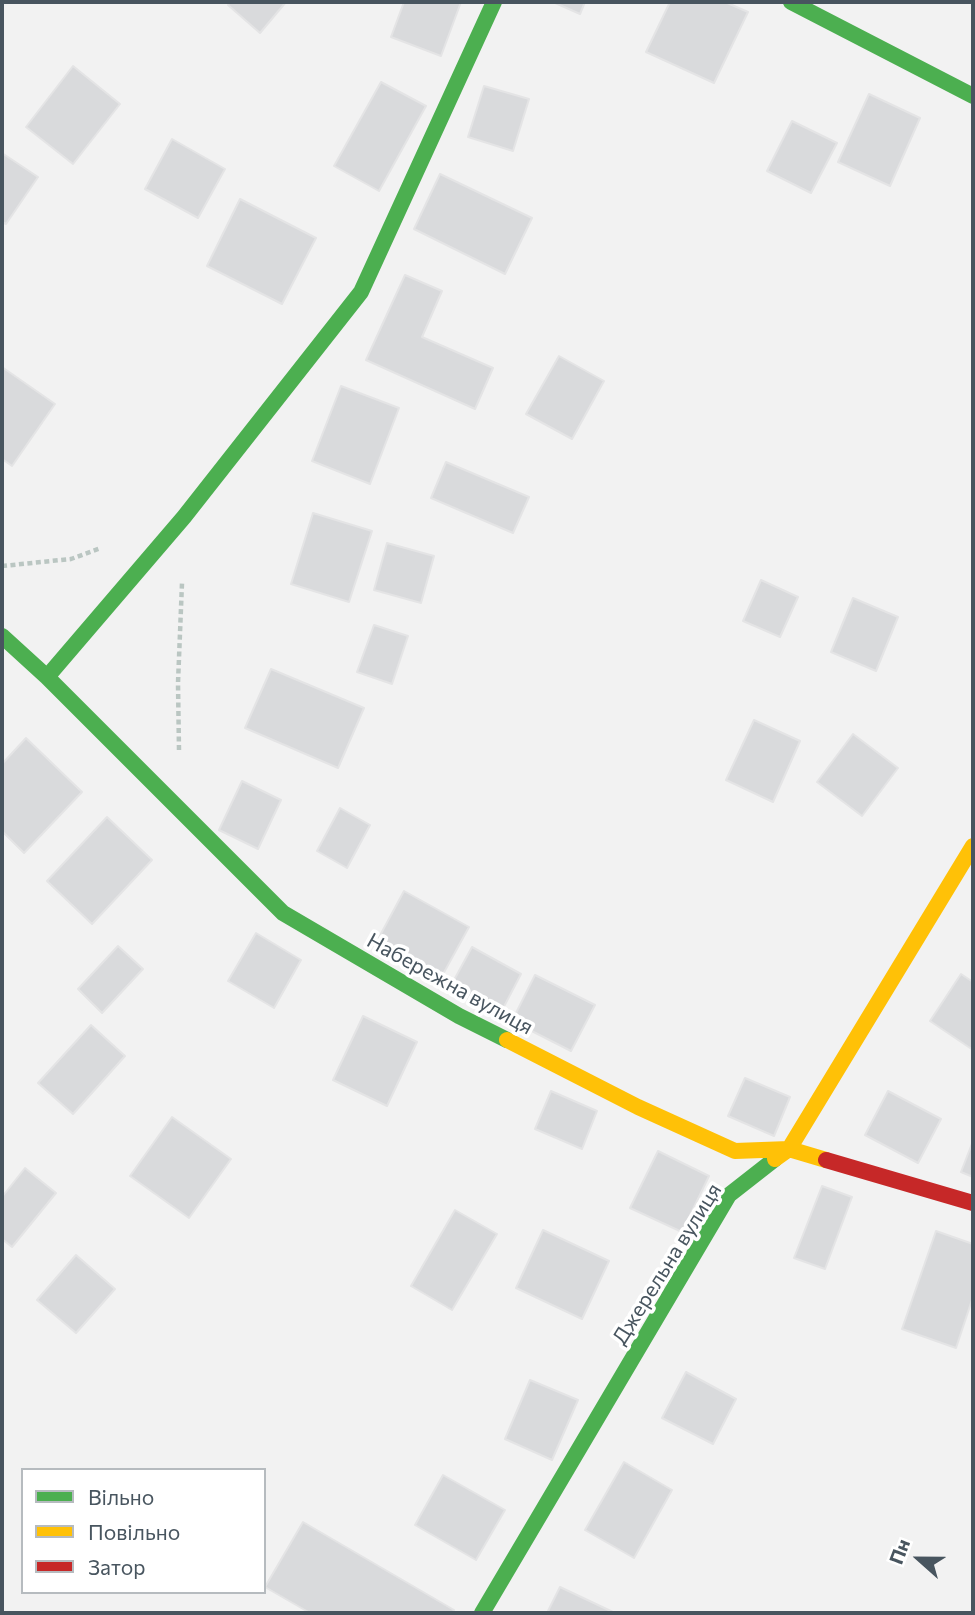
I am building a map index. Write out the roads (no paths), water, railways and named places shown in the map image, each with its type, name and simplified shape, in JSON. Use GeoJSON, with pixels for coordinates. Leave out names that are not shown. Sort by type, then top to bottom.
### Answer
{"type":"FeatureCollection","features":[{"type":"Feature","properties":{"kind":"street"},"geometry":{"type":"LineString","coordinates":[[47,677],[184,517],[361,292],[494,2]]}},
{"type":"Feature","properties":{"kind":"street"},"geometry":{"type":"LineString","coordinates":[[791,2],[973,96]]}},
{"type":"Feature","properties":{"kind":"street","name":"Набережна вулиця"},"geometry":{"type":"LineString","coordinates":[[2,635],[283,913],[459,1016],[639,1107],[735,1151],[789,1149],[973,1203]]}},
{"type":"Feature","properties":{"kind":"street","name":"Джерельна вулиця"},"geometry":{"type":"LineString","coordinates":[[482,1613],[729,1195],[789,1149],[973,846]]}}]}
